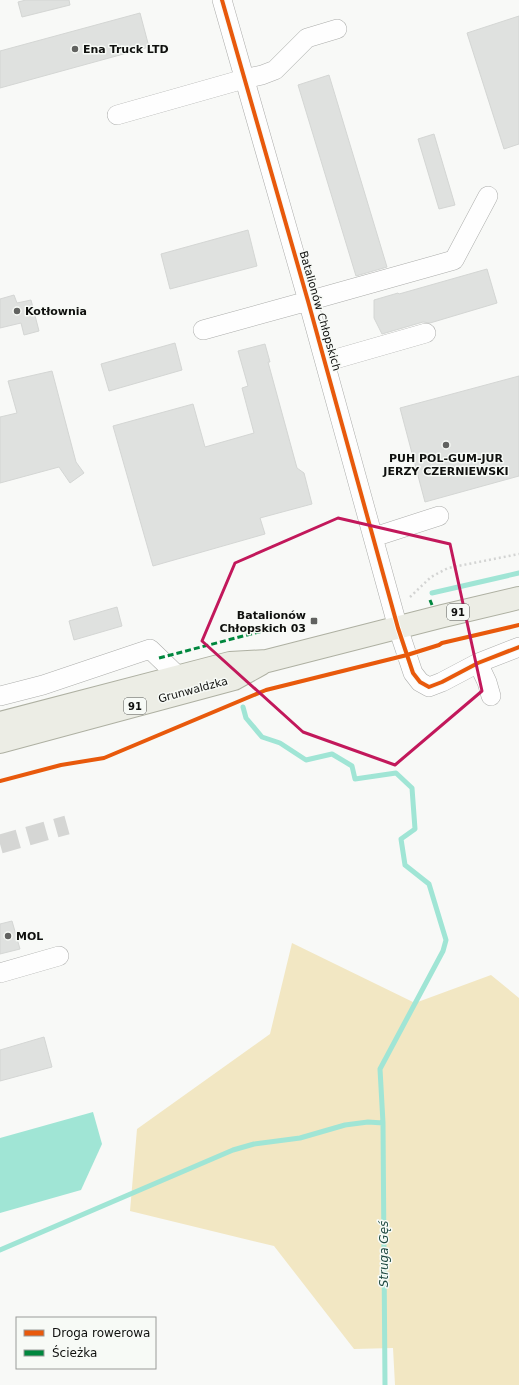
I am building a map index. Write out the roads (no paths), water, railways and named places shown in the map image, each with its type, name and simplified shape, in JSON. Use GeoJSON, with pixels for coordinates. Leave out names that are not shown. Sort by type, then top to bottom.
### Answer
{"type":"FeatureCollection","features":[{"type":"Feature","properties":{"kind":"main road","name":"Grunwaldzka"},"geometry":{"type":"LineString","coordinates":[[0,723],[230,663],[267,661],[519,598]]}},
{"type":"Feature","properties":{"kind":"main road","name":"Grunwaldzka"},"geometry":{"type":"LineString","coordinates":[[0,742],[234,679],[267,661]]}},
{"type":"Feature","properties":{"kind":"street","name":"Batalionów Chłopskich"},"geometry":{"type":"LineString","coordinates":[[222,0],[308,301],[398,628]]}},
{"type":"Feature","properties":{"kind":"street"},"geometry":{"type":"LineString","coordinates":[[117,115],[262,75],[275,70],[307,38],[337,29]]}},
{"type":"Feature","properties":{"kind":"street"},"geometry":{"type":"LineString","coordinates":[[203,330],[454,260],[488,196]]}},
{"type":"Feature","properties":{"kind":"street"},"geometry":{"type":"LineString","coordinates":[[325,362],[426,333]]}},
{"type":"Feature","properties":{"kind":"street"},"geometry":{"type":"LineString","coordinates":[[374,537],[439,516]]}},
{"type":"Feature","properties":{"kind":"street"},"geometry":{"type":"LineString","coordinates":[[398,628],[413,673],[420,682],[429,687],[442,682],[478,663],[519,647]]}},
{"type":"Feature","properties":{"kind":"street"},"geometry":{"type":"LineString","coordinates":[[0,696],[43,685],[150,649],[178,676]]}},
{"type":"Feature","properties":{"kind":"street"},"geometry":{"type":"LineString","coordinates":[[478,663],[491,696]]}},
{"type":"Feature","properties":{"kind":"street"},"geometry":{"type":"LineString","coordinates":[[0,973],[59,956]]}},
{"type":"Feature","properties":{"kind":"waterway"},"geometry":{"type":"LineString","coordinates":[[432,593],[519,573]]}},
{"type":"Feature","properties":{"kind":"waterway","name":"Struga Gęś"},"geometry":{"type":"LineString","coordinates":[[243,707],[246,718],[262,737],[280,743],[306,760],[332,754],[352,766],[355,779],[396,773],[412,788],[415,829],[401,839],[405,865],[429,884],[446,940],[443,951],[380,1069],[383,1123],[385,1385]]}},
{"type":"Feature","properties":{"kind":"waterway"},"geometry":{"type":"LineString","coordinates":[[0,1250],[233,1150],[254,1144],[300,1138],[345,1125],[368,1122],[383,1123]]}},
{"type":"Feature","properties":{"kind":"tunnel"},"geometry":{"type":"LineString","coordinates":[[0,844],[67,825]]}},
{"type":"Feature","properties":{"kind":"place","name":"Ena Truck LTD"},"geometry":{"type":"Point","coordinates":[75,49]}},
{"type":"Feature","properties":{"kind":"place","name":"Kotłownia"},"geometry":{"type":"Point","coordinates":[17,311]}},
{"type":"Feature","properties":{"kind":"place","name":"PUH POL-GUM-JUR JERZY CZERNIEWSKI"},"geometry":{"type":"Point","coordinates":[446,445]}},
{"type":"Feature","properties":{"kind":"place","name":"Batalionów Chłopskich 03"},"geometry":{"type":"Point","coordinates":[314,621]}},
{"type":"Feature","properties":{"kind":"place","name":"MOL"},"geometry":{"type":"Point","coordinates":[8,936]}}]}
